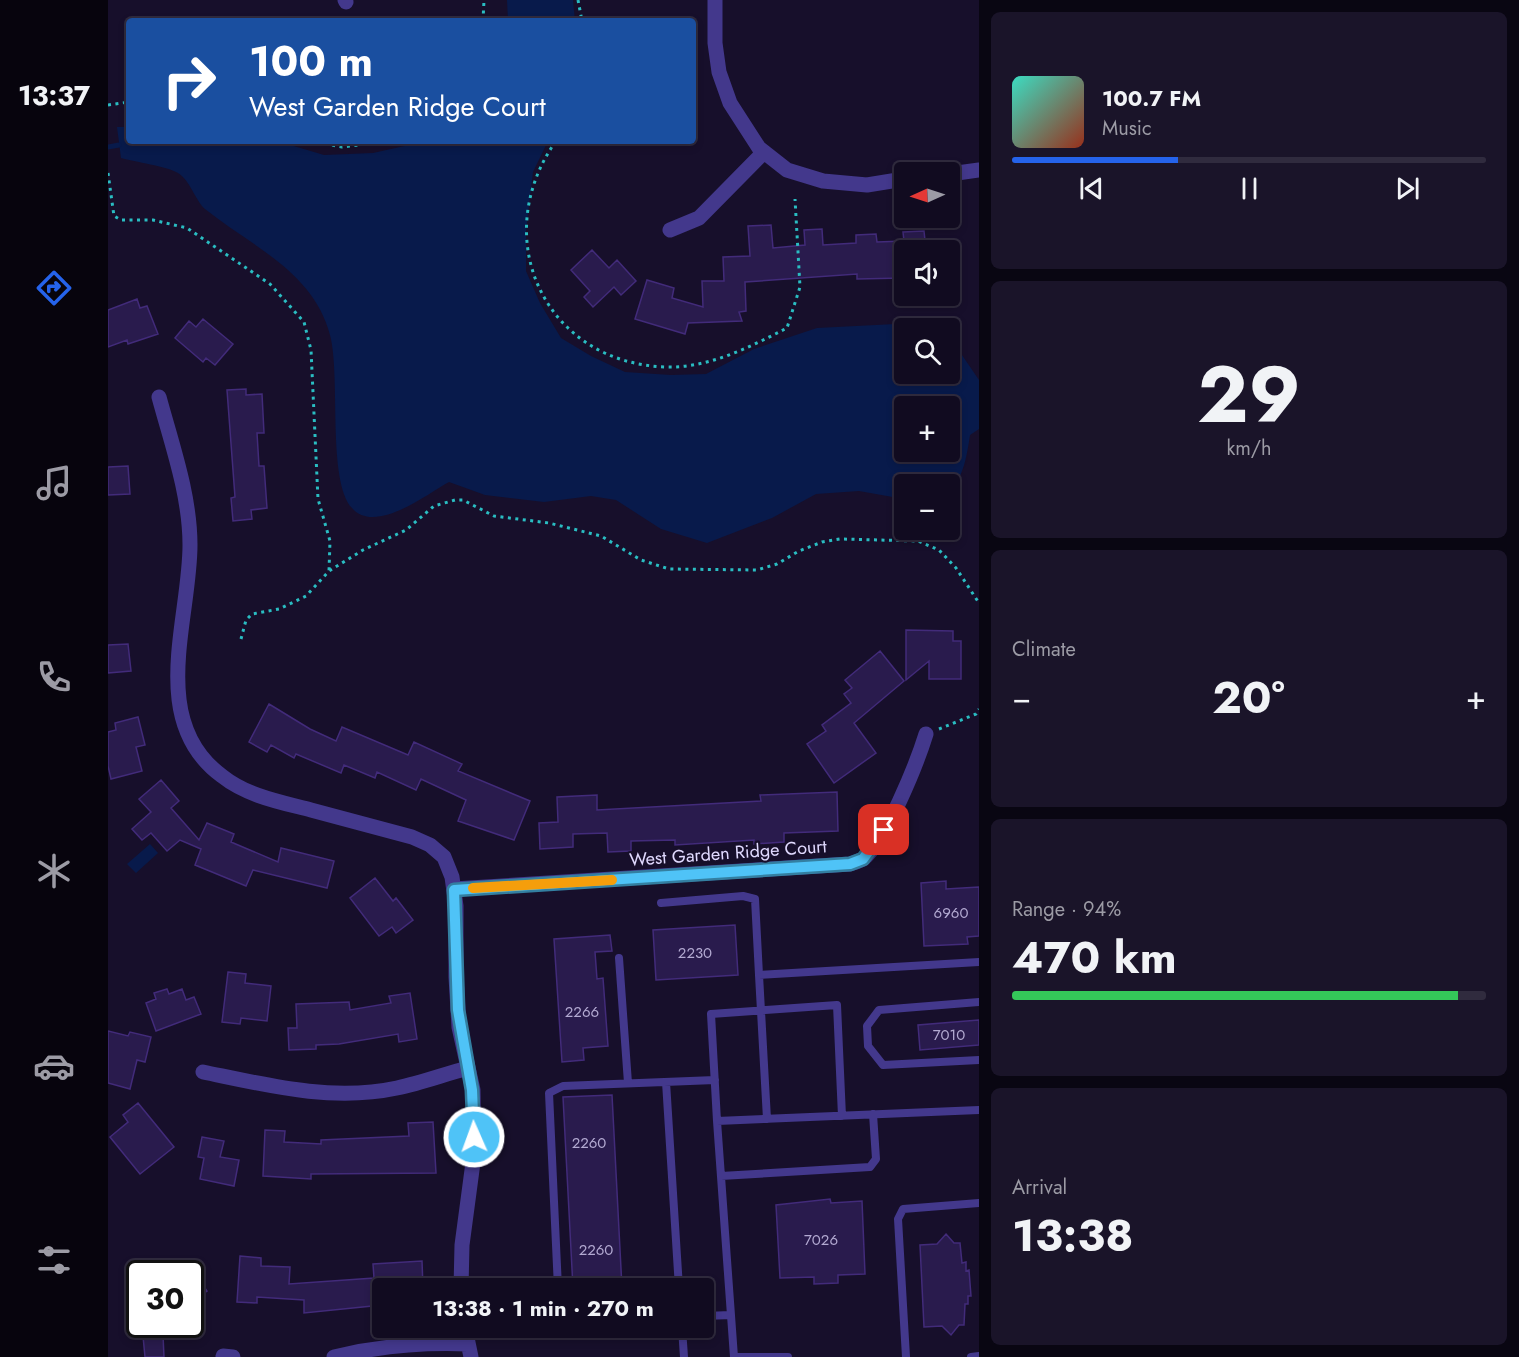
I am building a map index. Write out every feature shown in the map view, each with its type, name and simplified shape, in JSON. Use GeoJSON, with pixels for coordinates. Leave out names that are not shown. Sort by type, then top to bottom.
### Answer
{"type":"FeatureCollection","features":[{"type":"Feature","properties":{"kind":"street"},"geometry":{"type":"LineString","coordinates":[[715,0],[715,43],[719,72],[730,103],[764,152],[787,170],[823,181],[867,185],[894,180]]}},
{"type":"Feature","properties":{"kind":"street"},"geometry":{"type":"LineString","coordinates":[[670,230],[699,218],[764,152]]}},
{"type":"Feature","properties":{"kind":"street"},"geometry":{"type":"LineString","coordinates":[[960,173],[979,170]]}},
{"type":"Feature","properties":{"kind":"street"},"geometry":{"type":"LineString","coordinates":[[159,397],[182,483],[190,545],[178,642],[177,669],[183,728],[200,755],[221,776],[257,795],[412,837],[430,845],[444,857],[454,890],[459,1027],[472,1090],[474,1155],[462,1245],[461,1278]]}},
{"type":"Feature","properties":{"kind":"street","name":"West Garden Ridge Court"},"geometry":{"type":"LineString","coordinates":[[454,890],[850,864],[863,859],[884,830],[914,773],[926,734]]}},
{"type":"Feature","properties":{"kind":"street"},"geometry":{"type":"LineString","coordinates":[[203,1072],[293,1091],[340,1092],[397,1088],[468,1068]]}},
{"type":"Feature","properties":{"kind":"street"},"geometry":{"type":"LineString","coordinates":[[334,1357],[386,1346],[426,1342],[469,1351]]}},
{"type":"Feature","properties":{"kind":"lane"},"geometry":{"type":"LineString","coordinates":[[661,903],[743,896],[755,899],[767,1119]]}},
{"type":"Feature","properties":{"kind":"lane"},"geometry":{"type":"LineString","coordinates":[[620,958],[628,1083]]}},
{"type":"Feature","properties":{"kind":"lane"},"geometry":{"type":"LineString","coordinates":[[759,975],[979,962]]}},
{"type":"Feature","properties":{"kind":"lane"},"geometry":{"type":"LineString","coordinates":[[979,1002],[879,1010],[867,1026],[868,1046],[883,1065],[979,1060]]}},
{"type":"Feature","properties":{"kind":"lane"},"geometry":{"type":"LineString","coordinates":[[788,1357],[734,1357],[711,1014],[837,1005],[842,1116]]}},
{"type":"Feature","properties":{"kind":"lane"},"geometry":{"type":"LineString","coordinates":[[558,1278],[549,1093],[563,1086],[715,1080]]}},
{"type":"Feature","properties":{"kind":"lane"},"geometry":{"type":"LineString","coordinates":[[666,1082],[678,1278]]}},
{"type":"Feature","properties":{"kind":"lane"},"geometry":{"type":"LineString","coordinates":[[717,1121],[979,1110]]}},
{"type":"Feature","properties":{"kind":"lane"},"geometry":{"type":"LineString","coordinates":[[721,1176],[870,1167],[876,1159],[873,1114]]}},
{"type":"Feature","properties":{"kind":"lane"},"geometry":{"type":"LineString","coordinates":[[906,1357],[898,1219],[903,1209],[979,1203]]}},
{"type":"Feature","properties":{"kind":"lane"},"geometry":{"type":"LineString","coordinates":[[714,1316],[731,1315]]}},
{"type":"Feature","properties":{"kind":"lane"},"geometry":{"type":"LineString","coordinates":[[683,1338],[684,1357]]}},
{"type":"Feature","properties":{"kind":"lane"},"geometry":{"type":"LineString","coordinates":[[970,1357],[979,1356]]}},
{"type":"Feature","properties":{"kind":"path"},"geometry":{"type":"LineString","coordinates":[[483,18],[484,0]]}},
{"type":"Feature","properties":{"kind":"path"},"geometry":{"type":"LineString","coordinates":[[578,0],[581,18]]}},
{"type":"Feature","properties":{"kind":"path"},"geometry":{"type":"LineString","coordinates":[[108,105],[126,102]]}},
{"type":"Feature","properties":{"kind":"path"},"geometry":{"type":"LineString","coordinates":[[326,144],[342,147],[367,144]]}},
{"type":"Feature","properties":{"kind":"path"},"geometry":{"type":"LineString","coordinates":[[554,144],[539,166],[533,184],[525,238],[531,268],[543,298],[550,310],[577,337],[607,353],[648,366],[694,366],[747,348],[787,328],[800,287],[795,199]]}},
{"type":"Feature","properties":{"kind":"path"},"geometry":{"type":"LineString","coordinates":[[108,172],[114,216],[121,220],[153,220],[187,228],[270,284],[304,322],[311,350],[318,499],[330,541],[329,571]]}},
{"type":"Feature","properties":{"kind":"path"},"geometry":{"type":"LineString","coordinates":[[241,639],[246,620],[252,614],[279,609],[306,597],[329,571],[363,550],[406,531],[434,506],[455,500],[463,500],[494,516],[549,523],[601,536],[641,560],[669,569],[757,570],[777,564],[822,542],[884,538],[918,541],[939,550],[956,568],[979,603]]}},
{"type":"Feature","properties":{"kind":"path"},"geometry":{"type":"LineString","coordinates":[[926,734],[976,714],[979,709]]}},
{"type":"Feature","properties":{"kind":"water"},"geometry":{"type":"Polygon","coordinates":[[[507,0],[573,0],[575,18],[508,18],[507,0]]]}},
{"type":"Feature","properties":{"kind":"water"},"geometry":{"type":"Polygon","coordinates":[[[117,127],[126,127],[126,144],[287,144],[324,155],[373,153],[414,144],[547,144],[533,172],[526,231],[526,271],[540,303],[561,338],[591,356],[625,372],[671,375],[706,374],[754,349],[817,328],[894,324],[894,384],[960,384],[960,352],[979,380],[979,429],[970,435],[960,476],[894,474],[894,497],[859,491],[816,494],[772,518],[707,543],[661,529],[616,500],[591,496],[544,502],[485,495],[449,482],[401,510],[374,517],[362,515],[352,508],[344,494],[340,475],[333,353],[330,335],[322,313],[296,277],[279,262],[205,209],[186,180],[173,171],[121,158],[117,127]]]}},
{"type":"Feature","properties":{"kind":"water"},"geometry":{"type":"Polygon","coordinates":[[[150,844],[158,853],[136,873],[127,864],[150,844]]]}},
{"type":"Feature","properties":{"kind":"building"},"geometry":{"type":"Polygon","coordinates":[[[771,225],[773,248],[805,245],[804,230],[822,229],[823,245],[856,243],[856,235],[876,234],[877,242],[894,241],[894,278],[857,279],[857,274],[745,282],[746,311],[739,312],[742,321],[688,323],[685,334],[635,319],[647,280],[674,288],[672,298],[703,307],[702,281],[724,281],[723,257],[750,256],[748,226],[771,225]]]}},
{"type":"Feature","properties":{"kind":"building"},"geometry":{"type":"Polygon","coordinates":[[[924,231],[925,240],[904,240],[903,232],[924,231]]]}},
{"type":"Feature","properties":{"kind":"building"},"geometry":{"type":"Polygon","coordinates":[[[592,250],[609,268],[617,260],[636,281],[621,295],[614,287],[593,307],[584,297],[590,291],[571,270],[592,250]]]}},
{"type":"Feature","properties":{"kind":"building"},"geometry":{"type":"Polygon","coordinates":[[[137,299],[140,308],[147,306],[158,334],[128,344],[127,340],[108,347],[108,310],[137,299]]]}},
{"type":"Feature","properties":{"kind":"building"},"geometry":{"type":"Polygon","coordinates":[[[203,319],[233,344],[215,365],[206,358],[203,362],[175,338],[189,321],[196,327],[203,319]]]}},
{"type":"Feature","properties":{"kind":"building"},"geometry":{"type":"Polygon","coordinates":[[[246,389],[246,395],[262,394],[264,433],[257,433],[259,466],[264,466],[267,508],[251,510],[252,519],[233,521],[231,498],[235,497],[227,390],[246,389]]]}},
{"type":"Feature","properties":{"kind":"building"},"geometry":{"type":"Polygon","coordinates":[[[128,466],[130,494],[108,495],[108,467],[128,466]]]}},
{"type":"Feature","properties":{"kind":"building"},"geometry":{"type":"Polygon","coordinates":[[[906,630],[953,631],[953,641],[961,641],[961,679],[929,679],[929,661],[906,680],[906,630]]]}},
{"type":"Feature","properties":{"kind":"building"},"geometry":{"type":"Polygon","coordinates":[[[128,644],[131,671],[108,673],[108,645],[128,644]]]}},
{"type":"Feature","properties":{"kind":"building"},"geometry":{"type":"Polygon","coordinates":[[[880,651],[904,681],[854,723],[876,753],[834,783],[807,744],[826,731],[822,725],[851,703],[844,694],[852,688],[845,680],[880,651]]]}},
{"type":"Feature","properties":{"kind":"building"},"geometry":{"type":"Polygon","coordinates":[[[269,704],[310,729],[336,741],[342,727],[408,755],[414,742],[462,764],[458,771],[530,801],[514,840],[458,821],[466,800],[421,779],[416,790],[377,772],[375,778],[344,765],[341,773],[296,754],[294,758],[271,745],[267,752],[249,742],[269,704]]]}},
{"type":"Feature","properties":{"kind":"building"},"geometry":{"type":"Polygon","coordinates":[[[138,717],[145,745],[136,747],[142,771],[111,779],[108,766],[108,732],[116,730],[115,723],[138,717]]]}},
{"type":"Feature","properties":{"kind":"building"},"geometry":{"type":"Polygon","coordinates":[[[161,780],[179,801],[171,808],[199,840],[207,823],[234,834],[231,842],[278,862],[281,848],[334,861],[327,888],[253,870],[246,886],[195,865],[201,849],[180,840],[167,851],[151,833],[142,840],[132,829],[151,812],[139,799],[161,780]]]}},
{"type":"Feature","properties":{"kind":"building"},"geometry":{"type":"Polygon","coordinates":[[[837,792],[838,831],[784,833],[784,842],[754,844],[754,840],[675,845],[675,840],[631,841],[631,851],[608,852],[607,833],[573,834],[573,847],[540,849],[539,823],[558,822],[557,797],[597,795],[597,810],[761,801],[760,795],[837,792]]]}},
{"type":"Feature","properties":{"kind":"building"},"geometry":{"type":"Polygon","coordinates":[[[375,878],[393,901],[396,898],[413,920],[396,933],[392,927],[379,936],[350,898],[375,878]]]}},
{"type":"Feature","properties":{"kind":"building"},"geometry":{"type":"Polygon","coordinates":[[[946,881],[946,889],[979,887],[979,936],[967,937],[968,944],[924,946],[921,883],[946,881]]]}},
{"type":"Feature","properties":{"kind":"building"},"geometry":{"type":"Polygon","coordinates":[[[735,925],[738,975],[656,980],[653,930],[735,925]]]}},
{"type":"Feature","properties":{"kind":"building"},"geometry":{"type":"Polygon","coordinates":[[[610,935],[612,951],[595,952],[597,979],[603,978],[608,1046],[583,1048],[584,1060],[562,1062],[554,939],[610,935]]]}},
{"type":"Feature","properties":{"kind":"building"},"geometry":{"type":"Polygon","coordinates":[[[228,972],[246,974],[245,983],[271,986],[267,1021],[241,1018],[240,1024],[222,1022],[228,972]]]}},
{"type":"Feature","properties":{"kind":"building"},"geometry":{"type":"Polygon","coordinates":[[[167,989],[169,994],[182,989],[186,1000],[194,997],[201,1014],[156,1031],[146,1003],[156,999],[154,993],[167,989]]]}},
{"type":"Feature","properties":{"kind":"building"},"geometry":{"type":"Polygon","coordinates":[[[410,993],[417,1039],[399,1042],[398,1034],[339,1044],[316,1045],[316,1049],[289,1050],[288,1028],[297,1028],[296,1004],[349,1002],[350,1010],[391,1003],[389,996],[410,993]]]}},
{"type":"Feature","properties":{"kind":"building"},"geometry":{"type":"Polygon","coordinates":[[[979,1020],[979,1045],[920,1050],[918,1025],[979,1020]]]}},
{"type":"Feature","properties":{"kind":"building"},"geometry":{"type":"Polygon","coordinates":[[[108,1031],[128,1036],[130,1032],[151,1037],[145,1062],[137,1060],[130,1089],[108,1083],[108,1031]]]}},
{"type":"Feature","properties":{"kind":"building"},"geometry":{"type":"Polygon","coordinates":[[[612,1095],[621,1278],[572,1278],[563,1097],[612,1095]]]}},
{"type":"Feature","properties":{"kind":"building"},"geometry":{"type":"Polygon","coordinates":[[[138,1103],[174,1147],[140,1174],[110,1137],[128,1122],[123,1115],[138,1103]]]}},
{"type":"Feature","properties":{"kind":"building"},"geometry":{"type":"Polygon","coordinates":[[[433,1122],[436,1173],[311,1174],[311,1179],[263,1176],[265,1130],[285,1131],[284,1142],[321,1144],[321,1140],[409,1136],[408,1123],[433,1122]]]}},
{"type":"Feature","properties":{"kind":"building"},"geometry":{"type":"Polygon","coordinates":[[[202,1137],[224,1141],[220,1157],[239,1160],[234,1186],[200,1179],[204,1158],[198,1157],[202,1137]]]}},
{"type":"Feature","properties":{"kind":"building"},"geometry":{"type":"Polygon","coordinates":[[[830,1199],[831,1203],[862,1201],[865,1274],[838,1275],[838,1283],[814,1284],[814,1277],[780,1278],[776,1205],[830,1199]]]}},
{"type":"Feature","properties":{"kind":"building"},"geometry":{"type":"Polygon","coordinates":[[[946,1234],[954,1243],[960,1243],[962,1263],[966,1262],[966,1271],[969,1270],[971,1296],[968,1296],[968,1304],[965,1304],[964,1325],[959,1325],[951,1335],[942,1326],[924,1327],[920,1245],[937,1244],[946,1234]]]}},
{"type":"Feature","properties":{"kind":"building"},"geometry":{"type":"Polygon","coordinates":[[[240,1256],[261,1258],[261,1266],[290,1267],[289,1284],[372,1278],[372,1306],[304,1313],[304,1300],[257,1297],[257,1303],[237,1302],[240,1256]]]}},
{"type":"Feature","properties":{"kind":"building"},"geometry":{"type":"Polygon","coordinates":[[[422,1261],[423,1278],[374,1278],[373,1264],[422,1261]]]}},
{"type":"Feature","properties":{"kind":"building"},"geometry":{"type":"Polygon","coordinates":[[[143,1338],[163,1338],[164,1357],[145,1357],[143,1338]]]}},
{"type":"Feature","properties":{"kind":"waterway"},"geometry":{"type":"LineString","coordinates":[[108,147],[119,145]]}},
{"type":"Feature","properties":{"kind":"slow traffic"},"geometry":{"type":"LineString","coordinates":[[473,888],[612,880]]}},
{"type":"Feature","properties":{"kind":"route"},"geometry":{"type":"LineString","coordinates":[[474,1137],[472,1090],[459,1027],[454,890],[829,867],[850,864],[863,859],[884,830]]}}]}
